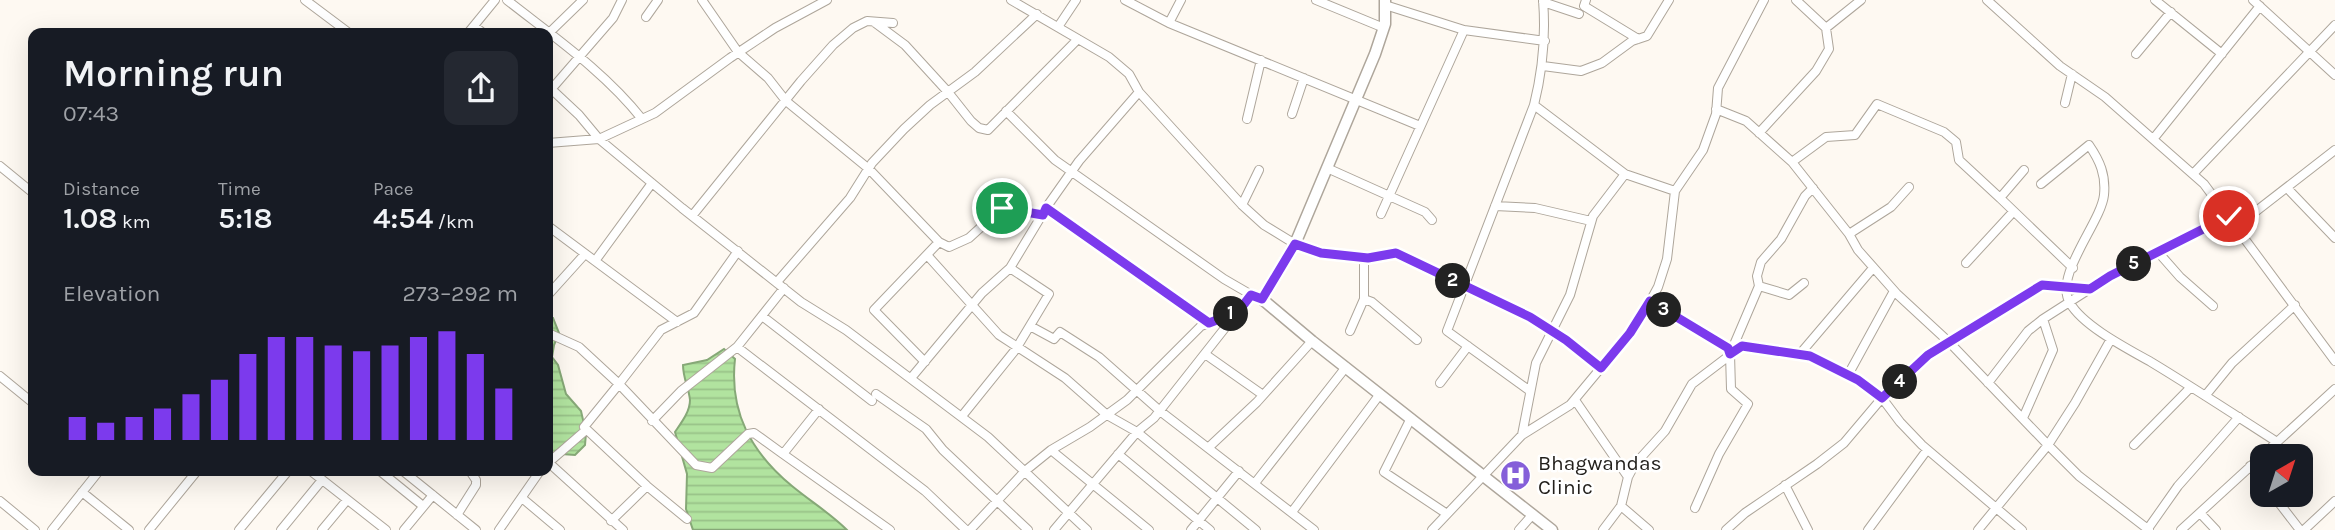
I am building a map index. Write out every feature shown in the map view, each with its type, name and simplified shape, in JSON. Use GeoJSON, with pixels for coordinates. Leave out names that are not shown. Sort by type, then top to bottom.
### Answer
{"type":"FeatureCollection","features":[{"type":"Feature","properties":{"kind":"street"},"geometry":{"type":"LineString","coordinates":[[305,0],[342,28]]}},
{"type":"Feature","properties":{"kind":"street"},"geometry":{"type":"LineString","coordinates":[[473,28],[495,0]]}},
{"type":"Feature","properties":{"kind":"street"},"geometry":{"type":"LineString","coordinates":[[507,0],[543,28]]}},
{"type":"Feature","properties":{"kind":"street"},"geometry":{"type":"LineString","coordinates":[[553,29],[583,0]]}},
{"type":"Feature","properties":{"kind":"street"},"geometry":{"type":"LineString","coordinates":[[553,85],[613,18],[622,0]]}},
{"type":"Feature","properties":{"kind":"street"},"geometry":{"type":"LineString","coordinates":[[646,17],[658,0]]}},
{"type":"Feature","properties":{"kind":"street"},"geometry":{"type":"LineString","coordinates":[[702,0],[738,52],[768,78],[786,101],[869,169],[939,242],[949,247],[969,238],[1002,208],[1045,212],[1209,323]]}},
{"type":"Feature","properties":{"kind":"street"},"geometry":{"type":"LineString","coordinates":[[553,143],[598,139],[655,113],[738,52],[827,0]]}},
{"type":"Feature","properties":{"kind":"street"},"geometry":{"type":"LineString","coordinates":[[1011,0],[1119,65],[1129,74],[1139,92],[1242,205],[1264,225],[1295,244],[1321,253],[1364,258],[1396,253],[1530,317],[1601,368]]}},
{"type":"Feature","properties":{"kind":"street"},"geometry":{"type":"LineString","coordinates":[[1058,27],[1076,0]]}},
{"type":"Feature","properties":{"kind":"street"},"geometry":{"type":"LineString","coordinates":[[1125,0],[1168,23],[1420,126]]}},
{"type":"Feature","properties":{"kind":"street"},"geometry":{"type":"LineString","coordinates":[[1168,23],[1181,0]]}},
{"type":"Feature","properties":{"kind":"street"},"geometry":{"type":"LineString","coordinates":[[1316,0],[1384,28]]}},
{"type":"Feature","properties":{"kind":"street"},"geometry":{"type":"LineString","coordinates":[[1586,0],[1584,6],[1638,39]]}},
{"type":"Feature","properties":{"kind":"street"},"geometry":{"type":"LineString","coordinates":[[1543,66],[1581,71],[1602,63],[1647,36],[1669,0]]}},
{"type":"Feature","properties":{"kind":"street"},"geometry":{"type":"LineString","coordinates":[[1433,530],[1522,435],[1575,400],[1630,333],[1650,301],[1658,287],[1667,259],[1675,191],[1703,150],[1716,109],[1717,88],[1764,0]]}},
{"type":"Feature","properties":{"kind":"street"},"geometry":{"type":"LineString","coordinates":[[1759,133],[1816,71],[1829,49],[1826,28],[1796,0]]}},
{"type":"Feature","properties":{"kind":"street"},"geometry":{"type":"LineString","coordinates":[[1826,28],[1861,0]]}},
{"type":"Feature","properties":{"kind":"street"},"geometry":{"type":"LineString","coordinates":[[1987,0],[2072,74],[2105,96],[2193,174],[2237,226],[2335,360]]}},
{"type":"Feature","properties":{"kind":"street"},"geometry":{"type":"LineString","coordinates":[[2155,0],[2221,54]]}},
{"type":"Feature","properties":{"kind":"street"},"geometry":{"type":"LineString","coordinates":[[1530,391],[1447,331],[1534,105],[1543,66],[1543,1],[1579,14]]}},
{"type":"Feature","properties":{"kind":"street"},"geometry":{"type":"LineString","coordinates":[[1054,530],[1137,432],[1160,411],[1238,312],[1256,297],[1295,244],[1376,54],[1384,28],[1385,2],[1464,30],[1545,41]]}},
{"type":"Feature","properties":{"kind":"street"},"geometry":{"type":"LineString","coordinates":[[2154,138],[2221,54],[2256,3],[2335,75]]}},
{"type":"Feature","properties":{"kind":"street"},"geometry":{"type":"LineString","coordinates":[[2136,54],[2171,12]]}},
{"type":"Feature","properties":{"kind":"street"},"geometry":{"type":"LineString","coordinates":[[652,421],[681,391],[737,347],[762,316],[780,285],[850,198],[869,169],[904,129],[975,72],[1037,14]]}},
{"type":"Feature","properties":{"kind":"street"},"geometry":{"type":"LineString","coordinates":[[692,216],[834,45],[853,28],[867,21],[893,23]]}},
{"type":"Feature","properties":{"kind":"street"},"geometry":{"type":"LineString","coordinates":[[874,21],[905,45],[971,121],[979,128],[988,130],[1078,38]]}},
{"type":"Feature","properties":{"kind":"street"},"geometry":{"type":"LineString","coordinates":[[2193,174],[2335,25]]}},
{"type":"Feature","properties":{"kind":"street"},"geometry":{"type":"LineString","coordinates":[[1381,214],[1464,30]]}},
{"type":"Feature","properties":{"kind":"street"},"geometry":{"type":"LineString","coordinates":[[553,36],[626,98],[642,119]]}},
{"type":"Feature","properties":{"kind":"street"},"geometry":{"type":"LineString","coordinates":[[1247,119],[1261,60]]}},
{"type":"Feature","properties":{"kind":"street"},"geometry":{"type":"LineString","coordinates":[[2066,103],[2072,74]]}},
{"type":"Feature","properties":{"kind":"street"},"geometry":{"type":"LineString","coordinates":[[1292,114],[1304,78]]}},
{"type":"Feature","properties":{"kind":"street"},"geometry":{"type":"LineString","coordinates":[[911,378],[982,293],[1010,268],[1071,172],[1139,92]]}},
{"type":"Feature","properties":{"kind":"street"},"geometry":{"type":"LineString","coordinates":[[553,93],[579,116],[598,139],[692,216],[780,285],[911,378],[988,437],[1087,530]]}},
{"type":"Feature","properties":{"kind":"street"},"geometry":{"type":"LineString","coordinates":[[1792,162],[1826,137],[1855,135],[1877,104],[1944,132],[1956,142],[1959,160],[2073,268]]}},
{"type":"Feature","properties":{"kind":"street"},"geometry":{"type":"LineString","coordinates":[[1534,105],[1625,174],[1675,191]]}},
{"type":"Feature","properties":{"kind":"street"},"geometry":{"type":"LineString","coordinates":[[1716,109],[1746,121],[1792,162],[1849,234],[1858,250],[1894,291],[1950,343],[2079,475],[2148,530],[2178,486],[2239,417]]}},
{"type":"Feature","properties":{"kind":"street"},"geometry":{"type":"LineString","coordinates":[[1006,111],[1055,160],[1256,297],[1552,530]]}},
{"type":"Feature","properties":{"kind":"street"},"geometry":{"type":"LineString","coordinates":[[2041,184],[2089,145],[2100,162],[2104,197],[2066,287],[2069,303],[2111,339],[2277,442]]}},
{"type":"Feature","properties":{"kind":"street"},"geometry":{"type":"LineString","coordinates":[[2237,226],[2335,150]]}},
{"type":"Feature","properties":{"kind":"street"},"geometry":{"type":"LineString","coordinates":[[0,166],[28,188]]}},
{"type":"Feature","properties":{"kind":"street"},"geometry":{"type":"LineString","coordinates":[[1327,168],[1425,212],[1432,220]]}},
{"type":"Feature","properties":{"kind":"street"},"geometry":{"type":"LineString","coordinates":[[1242,205],[1259,170]]}},
{"type":"Feature","properties":{"kind":"street"},"geometry":{"type":"LineString","coordinates":[[2000,198],[2024,170]]}},
{"type":"Feature","properties":{"kind":"street"},"geometry":{"type":"LineString","coordinates":[[1522,435],[1536,363],[1570,295],[1591,221],[1625,174]]}},
{"type":"Feature","properties":{"kind":"street"},"geometry":{"type":"LineString","coordinates":[[594,261],[652,183]]}},
{"type":"Feature","properties":{"kind":"street"},"geometry":{"type":"LineString","coordinates":[[1849,234],[1891,208],[1909,187]]}},
{"type":"Feature","properties":{"kind":"street"},"geometry":{"type":"LineString","coordinates":[[1730,354],[1759,286],[1757,276],[1761,262],[1780,239],[1805,196],[1813,188]]}},
{"type":"Feature","properties":{"kind":"street"},"geometry":{"type":"LineString","coordinates":[[2287,188],[2335,237]]}},
{"type":"Feature","properties":{"kind":"street"},"geometry":{"type":"LineString","coordinates":[[1495,206],[1535,208],[1591,221]]}},
{"type":"Feature","properties":{"kind":"street"},"geometry":{"type":"LineString","coordinates":[[1966,263],[2013,212]]}},
{"type":"Feature","properties":{"kind":"street"},"geometry":{"type":"LineString","coordinates":[[1987,383],[2028,331],[2043,319],[2110,276],[2229,216]]}},
{"type":"Feature","properties":{"kind":"street"},"geometry":{"type":"LineString","coordinates":[[553,230],[677,322]]}},
{"type":"Feature","properties":{"kind":"street"},"geometry":{"type":"LineString","coordinates":[[925,362],[874,310],[939,242]]}},
{"type":"Feature","properties":{"kind":"street"},"geometry":{"type":"LineString","coordinates":[[687,519],[586,430],[585,423],[661,330],[694,313],[738,251]]}},
{"type":"Feature","properties":{"kind":"street"},"geometry":{"type":"LineString","coordinates":[[2158,251],[2180,277],[2213,306]]}},
{"type":"Feature","properties":{"kind":"street"},"geometry":{"type":"LineString","coordinates":[[553,289],[585,254]]}},
{"type":"Feature","properties":{"kind":"street"},"geometry":{"type":"LineString","coordinates":[[927,255],[999,335],[1016,349],[1065,379],[1107,415],[1137,432],[1256,530]]}},
{"type":"Feature","properties":{"kind":"street"},"geometry":{"type":"LineString","coordinates":[[1350,331],[1364,299],[1364,258]]}},
{"type":"Feature","properties":{"kind":"street"},"geometry":{"type":"LineString","coordinates":[[962,416],[1016,349],[1049,294],[1010,268]]}},
{"type":"Feature","properties":{"kind":"street"},"geometry":{"type":"LineString","coordinates":[[1800,355],[1873,268]]}},
{"type":"Feature","properties":{"kind":"street"},"geometry":{"type":"LineString","coordinates":[[1759,286],[1789,295],[1804,283]]}},
{"type":"Feature","properties":{"kind":"street"},"geometry":{"type":"LineString","coordinates":[[1726,530],[1745,513],[1843,443],[1882,398],[1928,355],[2042,285],[2090,289]]}},
{"type":"Feature","properties":{"kind":"street"},"geometry":{"type":"LineString","coordinates":[[1848,374],[1894,291]]}},
{"type":"Feature","properties":{"kind":"street"},"geometry":{"type":"LineString","coordinates":[[1364,299],[1372,302],[1417,340]]}},
{"type":"Feature","properties":{"kind":"street"},"geometry":{"type":"LineString","coordinates":[[1650,301],[1728,348],[1731,388],[1748,404],[1719,454],[1695,508]]}},
{"type":"Feature","properties":{"kind":"street"},"geometry":{"type":"LineString","coordinates":[[2205,396],[2232,363],[2295,305]]}},
{"type":"Feature","properties":{"kind":"street"},"geometry":{"type":"LineString","coordinates":[[737,347],[925,491],[968,530],[1025,471],[1051,450],[1107,415],[1137,390],[1201,326],[1238,312]]}},
{"type":"Feature","properties":{"kind":"street"},"geometry":{"type":"LineString","coordinates":[[762,316],[874,398],[926,429],[943,450],[1028,530]]}},
{"type":"Feature","properties":{"kind":"street"},"geometry":{"type":"LineString","coordinates":[[2023,418],[2053,349],[2043,319]]}},
{"type":"Feature","properties":{"kind":"street"},"geometry":{"type":"LineString","coordinates":[[1030,326],[1054,339],[1060,332],[1099,357],[1160,411],[1314,530]]}},
{"type":"Feature","properties":{"kind":"street"},"geometry":{"type":"LineString","coordinates":[[553,335],[579,347],[619,384],[696,465],[712,468],[748,434],[754,433],[890,530]]}},
{"type":"Feature","properties":{"kind":"street"},"geometry":{"type":"LineString","coordinates":[[1978,530],[2048,445],[2111,339]]}},
{"type":"Feature","properties":{"kind":"street"},"geometry":{"type":"LineString","coordinates":[[1208,448],[1263,395],[1312,341]]}},
{"type":"Feature","properties":{"kind":"street"},"geometry":{"type":"LineString","coordinates":[[1440,383],[1468,346]]}},
{"type":"Feature","properties":{"kind":"street"},"geometry":{"type":"LineString","coordinates":[[1603,530],[1621,506],[1628,477],[1635,464],[1665,431],[1692,384],[1742,346],[1810,356],[1848,374],[1882,398],[1927,450],[2022,530]]}},
{"type":"Feature","properties":{"kind":"street"},"geometry":{"type":"LineString","coordinates":[[1205,354],[1263,395]]}},
{"type":"Feature","properties":{"kind":"street"},"geometry":{"type":"LineString","coordinates":[[1255,483],[1346,367]]}},
{"type":"Feature","properties":{"kind":"street"},"geometry":{"type":"LineString","coordinates":[[0,376],[28,399]]}},
{"type":"Feature","properties":{"kind":"street"},"geometry":{"type":"LineString","coordinates":[[2134,445],[2191,387]]}},
{"type":"Feature","properties":{"kind":"street"},"geometry":{"type":"LineString","coordinates":[[2275,444],[2335,389]]}},
{"type":"Feature","properties":{"kind":"street"},"geometry":{"type":"LineString","coordinates":[[1292,512],[1380,394]]}},
{"type":"Feature","properties":{"kind":"street"},"geometry":{"type":"LineString","coordinates":[[1575,400],[1628,477]]}},
{"type":"Feature","properties":{"kind":"street"},"geometry":{"type":"LineString","coordinates":[[783,454],[819,409]]}},
{"type":"Feature","properties":{"kind":"street"},"geometry":{"type":"LineString","coordinates":[[1411,418],[1384,472],[1447,514]]}},
{"type":"Feature","properties":{"kind":"street"},"geometry":{"type":"LineString","coordinates":[[553,458],[586,430]]}},
{"type":"Feature","properties":{"kind":"street"},"geometry":{"type":"LineString","coordinates":[[1051,450],[1143,528]]}},
{"type":"Feature","properties":{"kind":"street"},"geometry":{"type":"LineString","coordinates":[[1868,530],[1927,450]]}},
{"type":"Feature","properties":{"kind":"street"},"geometry":{"type":"LineString","coordinates":[[1118,454],[1210,530]]}},
{"type":"Feature","properties":{"kind":"street"},"geometry":{"type":"LineString","coordinates":[[2181,530],[2250,466]]}},
{"type":"Feature","properties":{"kind":"street"},"geometry":{"type":"LineString","coordinates":[[553,467],[623,530]]}},
{"type":"Feature","properties":{"kind":"street"},"geometry":{"type":"LineString","coordinates":[[1191,530],[1238,471]]}},
{"type":"Feature","properties":{"kind":"street"},"geometry":{"type":"LineString","coordinates":[[52,530],[95,476]]}},
{"type":"Feature","properties":{"kind":"street"},"geometry":{"type":"LineString","coordinates":[[149,530],[193,476]]}},
{"type":"Feature","properties":{"kind":"street"},"geometry":{"type":"LineString","coordinates":[[239,530],[284,476]]}},
{"type":"Feature","properties":{"kind":"street"},"geometry":{"type":"LineString","coordinates":[[317,476],[386,530]]}},
{"type":"Feature","properties":{"kind":"street"},"geometry":{"type":"LineString","coordinates":[[386,476],[423,506]]}},
{"type":"Feature","properties":{"kind":"street"},"geometry":{"type":"LineString","coordinates":[[409,476],[476,530]]}},
{"type":"Feature","properties":{"kind":"street"},"geometry":{"type":"LineString","coordinates":[[457,515],[476,485],[473,476]]}},
{"type":"Feature","properties":{"kind":"street"},"geometry":{"type":"LineString","coordinates":[[499,530],[537,476]]}},
{"type":"Feature","properties":{"kind":"street"},"geometry":{"type":"LineString","coordinates":[[281,530],[322,480]]}},
{"type":"Feature","properties":{"kind":"street"},"geometry":{"type":"LineString","coordinates":[[611,521],[647,485]]}},
{"type":"Feature","properties":{"kind":"street"},"geometry":{"type":"LineString","coordinates":[[1785,485],[1808,530]]}},
{"type":"Feature","properties":{"kind":"street"},"geometry":{"type":"LineString","coordinates":[[82,492],[129,530]]}},
{"type":"Feature","properties":{"kind":"street"},"geometry":{"type":"LineString","coordinates":[[407,529],[433,495]]}},
{"type":"Feature","properties":{"kind":"street"},"geometry":{"type":"LineString","coordinates":[[522,498],[561,530]]}},
{"type":"Feature","properties":{"kind":"street"},"geometry":{"type":"LineString","coordinates":[[322,530],[347,500]]}},
{"type":"Feature","properties":{"kind":"street"},"geometry":{"type":"LineString","coordinates":[[0,501],[35,530]]}},
{"type":"Feature","properties":{"kind":"street"},"geometry":{"type":"LineString","coordinates":[[2284,508],[2302,530],[2335,501]]}},
{"type":"Feature","properties":{"kind":"street"},"geometry":{"type":"LineString","coordinates":[[1621,506],[1649,530]]}},
{"type":"Feature","properties":{"kind":"street"},"geometry":{"type":"LineString","coordinates":[[2200,513],[2216,530]]}},
{"type":"Feature","properties":{"kind":"street"},"geometry":{"type":"LineString","coordinates":[[1519,530],[1533,514]]}},
{"type":"Feature","properties":{"kind":"shaded area"},"geometry":{"type":"Polygon","coordinates":[[[553,318],[559,333],[553,351],[553,318]]]}},
{"type":"Feature","properties":{"kind":"shaded area"},"geometry":{"type":"Polygon","coordinates":[[[724,349],[735,359],[736,396],[740,414],[754,445],[792,486],[847,530],[693,530],[686,509],[687,474],[675,432],[690,404],[683,365],[707,360],[724,349]]]}},
{"type":"Feature","properties":{"kind":"shaded area"},"geometry":{"type":"Polygon","coordinates":[[[553,358],[558,365],[566,394],[581,411],[586,433],[585,445],[575,455],[553,453],[553,358]]]}},
{"type":"Feature","properties":{"kind":"place","name":"Bhagwandas Clinic"},"geometry":{"type":"Point","coordinates":[1515,475]}},
{"type":"Feature","properties":{"kind":"route"},"geometry":{"type":"LineString","coordinates":[[1002,208],[1043,215],[1046,208],[1209,323],[1238,312],[1251,295],[1262,299],[1295,244],[1321,253],[1368,258],[1396,253],[1530,317],[1566,340],[1601,368],[1630,333],[1650,301],[1728,348],[1730,354],[1742,346],[1810,356],[1858,380],[1882,398],[1928,355],[2042,285],[2090,289],[2110,276],[2229,216]]}}]}
